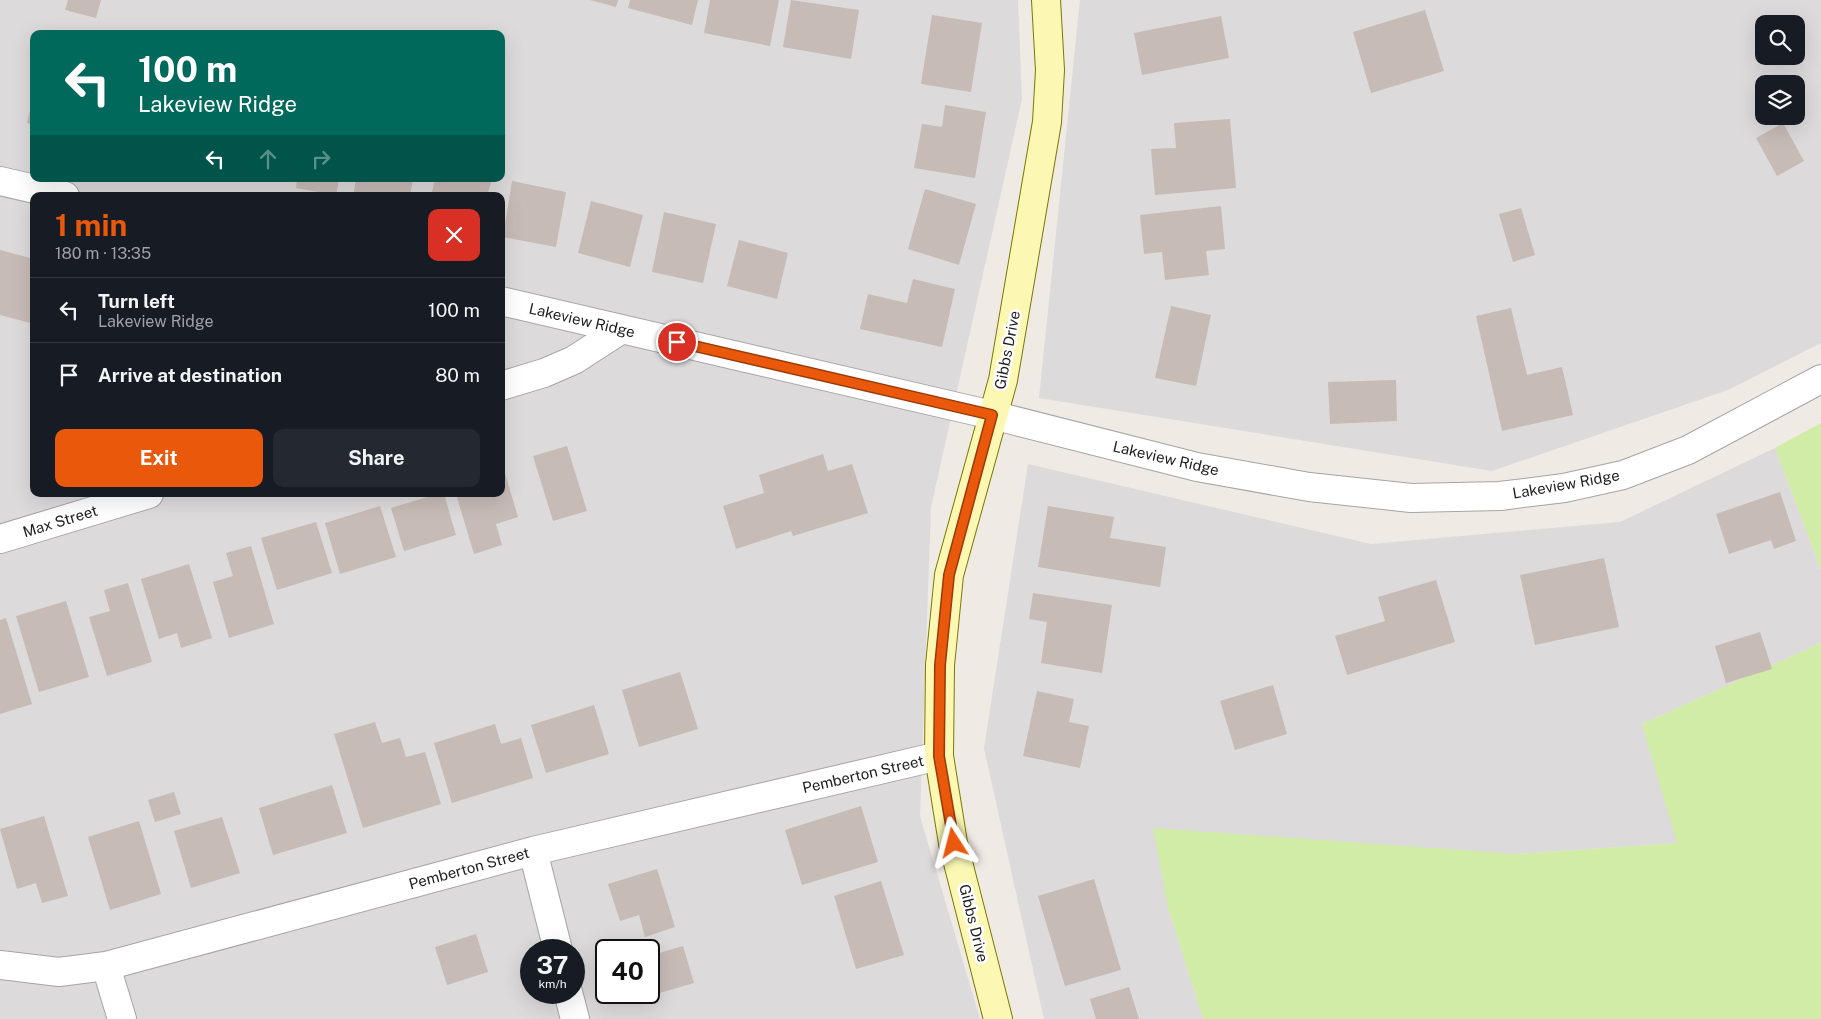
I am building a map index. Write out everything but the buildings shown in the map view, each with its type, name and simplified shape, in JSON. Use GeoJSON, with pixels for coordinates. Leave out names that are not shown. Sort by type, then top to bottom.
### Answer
{"type":"FeatureCollection","features":[{"type":"Feature","properties":{"kind":"street","name":"Gibbs Drive"},"geometry":{"type":"LineString","coordinates":[[998,1019],[954,843],[939,756],[940,665],[949,575],[1002,380],[1047,122],[1050,70],[1046,0]]}},
{"type":"Feature","properties":{"kind":"street"},"geometry":{"type":"LineString","coordinates":[[0,181],[48,192]]}},
{"type":"Feature","properties":{"kind":"street","name":"Lakeview Ridge"},"geometry":{"type":"LineString","coordinates":[[505,301],[992,415],[1197,467],[1308,487],[1411,498],[1500,496],[1564,488],[1624,475],[1688,450],[1821,379]]}},
{"type":"Feature","properties":{"kind":"street"},"geometry":{"type":"LineString","coordinates":[[505,385],[544,373],[574,360],[622,329]]}},
{"type":"Feature","properties":{"kind":"street","name":"Max Street"},"geometry":{"type":"LineString","coordinates":[[0,539],[139,497]]}},
{"type":"Feature","properties":{"kind":"street","name":"Pemberton Street"},"geometry":{"type":"LineString","coordinates":[[0,965],[59,972],[106,966],[533,851],[939,756]]}},
{"type":"Feature","properties":{"kind":"street"},"geometry":{"type":"LineString","coordinates":[[533,851],[555,939]]}},
{"type":"Feature","properties":{"kind":"street"},"geometry":{"type":"LineString","coordinates":[[106,966],[122,1019]]}},
{"type":"Feature","properties":{"kind":"street"},"geometry":{"type":"LineString","coordinates":[[571,1004],[575,1019]]}},
{"type":"Feature","properties":{"kind":"shaded area"},"geometry":{"type":"Polygon","coordinates":[[[0,0],[1018,0],[1022,99],[931,507],[920,816],[980,1019],[0,1019],[0,0]]]}},
{"type":"Feature","properties":{"kind":"shaded area"},"geometry":{"type":"Polygon","coordinates":[[[1080,0],[1821,0],[1821,343],[1728,390],[1492,471],[1039,398],[1080,0]]]}},
{"type":"Feature","properties":{"kind":"shaded area"},"geometry":{"type":"Polygon","coordinates":[[[1775,448],[1821,570],[1821,643],[1642,724],[1678,843],[1517,854],[1168,907],[1203,1019],[1044,1019],[984,748],[1028,464],[1371,544],[1620,522],[1775,448]]]}},
{"type":"Feature","properties":{"kind":"green space"},"geometry":{"type":"Polygon","coordinates":[[[1821,423],[1821,570],[1775,448],[1821,423]]]}},
{"type":"Feature","properties":{"kind":"green space"},"geometry":{"type":"Polygon","coordinates":[[[1821,643],[1821,1019],[1203,1019],[1168,907],[1153,828],[1517,854],[1677,843],[1642,724],[1821,643]]]}},
{"type":"Feature","properties":{"kind":"route"},"geometry":{"type":"LineString","coordinates":[[677,342],[992,415],[949,575],[940,665],[939,756],[954,843]]}}]}
